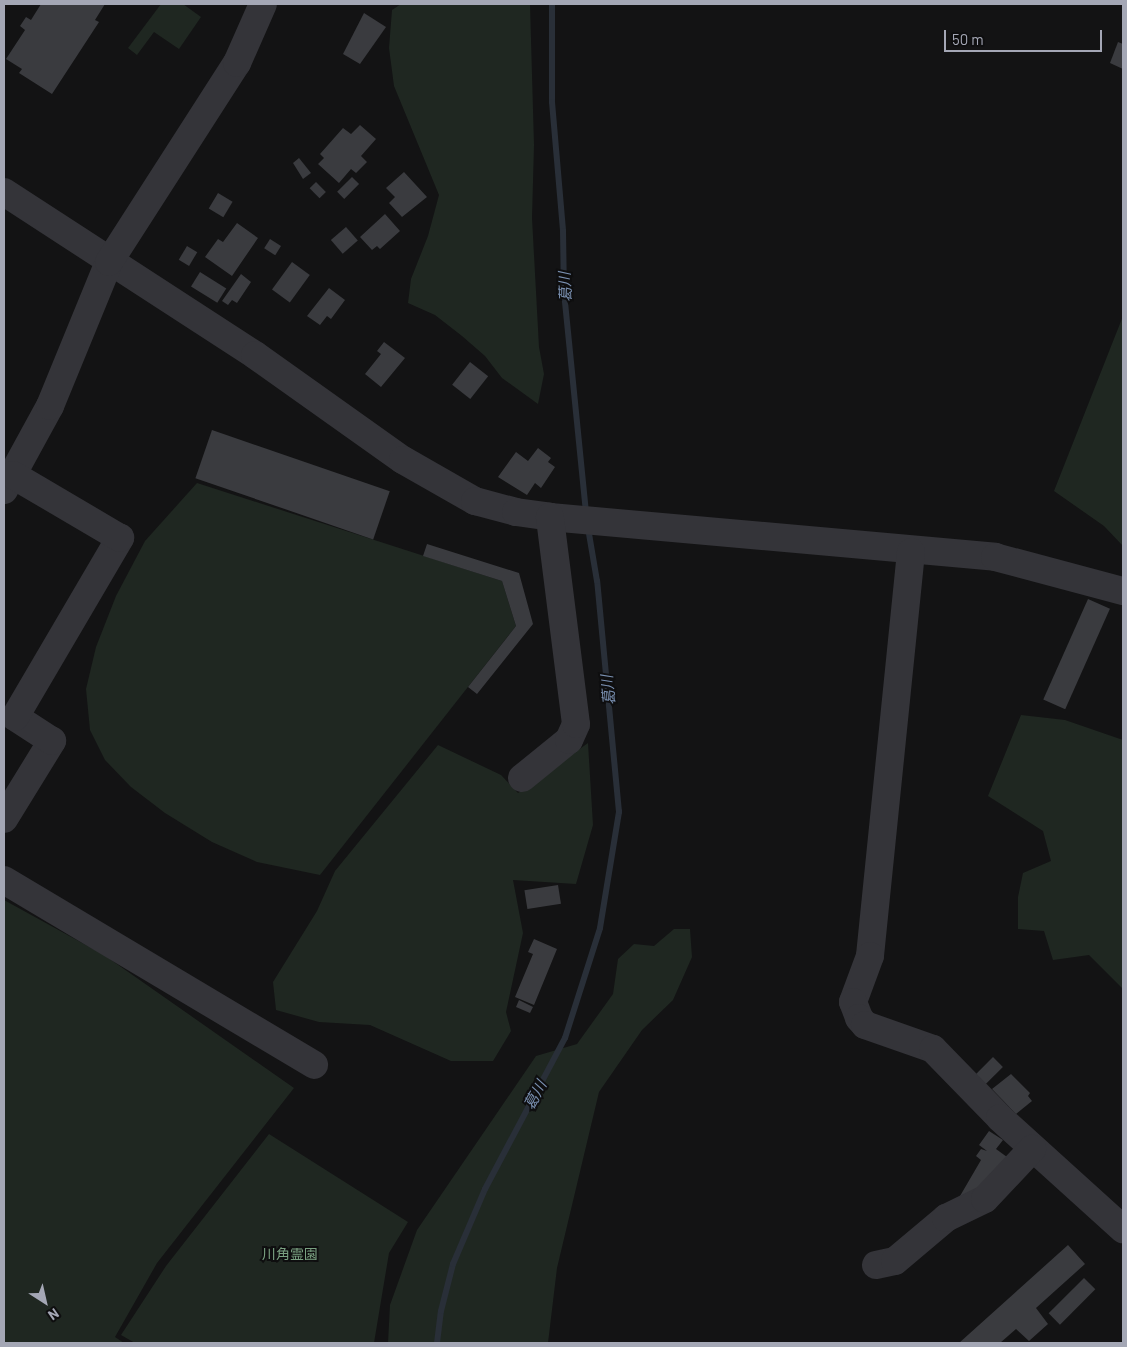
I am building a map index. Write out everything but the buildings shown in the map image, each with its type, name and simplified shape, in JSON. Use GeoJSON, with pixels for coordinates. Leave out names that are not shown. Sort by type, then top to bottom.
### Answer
{"type":"FeatureCollection","features":[{"type":"Feature","properties":{"kind":"street"},"geometry":{"type":"LineString","coordinates":[[4,820],[52,741],[15,717],[120,538],[9,483],[50,406],[109,262],[237,63],[263,4]]}},
{"type":"Feature","properties":{"kind":"street"},"geometry":{"type":"LineString","coordinates":[[4,192],[109,262],[255,355],[404,460],[475,501],[516,512],[556,518],[911,552],[995,557],[1123,591]]}},
{"type":"Feature","properties":{"kind":"street"},"geometry":{"type":"LineString","coordinates":[[522,778],[569,740],[576,724],[556,518]]}},
{"type":"Feature","properties":{"kind":"street"},"geometry":{"type":"LineString","coordinates":[[911,552],[870,956],[853,1002],[859,1018],[865,1025],[933,1049],[1032,1149],[1123,1229]]}},
{"type":"Feature","properties":{"kind":"street"},"geometry":{"type":"LineString","coordinates":[[4,880],[314,1065]]}},
{"type":"Feature","properties":{"kind":"street"},"geometry":{"type":"LineString","coordinates":[[876,1265],[895,1261],[946,1218],[985,1199],[1032,1149]]}},
{"type":"Feature","properties":{"kind":"green space"},"geometry":{"type":"Polygon","coordinates":[[[161,4],[183,4],[201,17],[179,49],[154,32],[137,55],[128,48],[161,4]]]}},
{"type":"Feature","properties":{"kind":"green space"},"geometry":{"type":"Polygon","coordinates":[[[401,4],[530,4],[534,145],[532,218],[539,347],[544,374],[538,404],[502,378],[485,356],[435,315],[408,303],[411,279],[428,236],[439,195],[394,86],[389,48],[392,10],[401,4]]]}},
{"type":"Feature","properties":{"kind":"green space"},"geometry":{"type":"Polygon","coordinates":[[[1123,316],[1123,546],[1104,526],[1054,491],[1123,316]]]}},
{"type":"Feature","properties":{"kind":"green space"},"geometry":{"type":"Polygon","coordinates":[[[197,483],[502,581],[516,626],[320,875],[257,862],[212,842],[165,813],[131,787],[105,760],[90,730],[86,689],[96,647],[116,596],[145,541],[197,483]]]}},
{"type":"Feature","properties":{"kind":"green space"},"geometry":{"type":"Polygon","coordinates":[[[1021,715],[1065,720],[1123,740],[1123,989],[1089,955],[1053,960],[1044,931],[1018,929],[1018,897],[1023,873],[1051,861],[1043,831],[988,796],[1021,715]]]}},
{"type":"Feature","properties":{"kind":"green space"},"geometry":{"type":"Polygon","coordinates":[[[588,743],[593,825],[576,884],[513,880],[523,933],[506,1012],[511,1031],[493,1061],[451,1061],[370,1025],[319,1022],[276,1010],[273,982],[317,911],[335,871],[438,745],[501,775],[518,793],[588,743]]]}},
{"type":"Feature","properties":{"kind":"green space"},"geometry":{"type":"Polygon","coordinates":[[[4,900],[104,955],[294,1088],[157,1263],[115,1337],[124,1343],[4,1343],[4,900]]]}},
{"type":"Feature","properties":{"kind":"green space"},"geometry":{"type":"Polygon","coordinates":[[[674,929],[690,929],[692,957],[673,1000],[642,1030],[599,1092],[557,1268],[548,1343],[388,1343],[390,1305],[417,1230],[536,1056],[577,1044],[613,994],[618,959],[634,944],[654,946],[674,929]]]}},
{"type":"Feature","properties":{"kind":"green space","name":"川角霊園"},"geometry":{"type":"Polygon","coordinates":[[[269,1134],[408,1222],[389,1253],[374,1343],[135,1343],[121,1335],[166,1266],[269,1134]]]}},
{"type":"Feature","properties":{"kind":"waterway","name":"葛川"},"geometry":{"type":"LineString","coordinates":[[552,4],[552,102],[563,231],[564,292],[586,513]]}},
{"type":"Feature","properties":{"kind":"waterway","name":"葛川"},"geometry":{"type":"LineString","coordinates":[[437,1343],[441,1311],[453,1264],[485,1189],[565,1038],[600,928],[619,812],[597,581],[588,528]]}}]}
